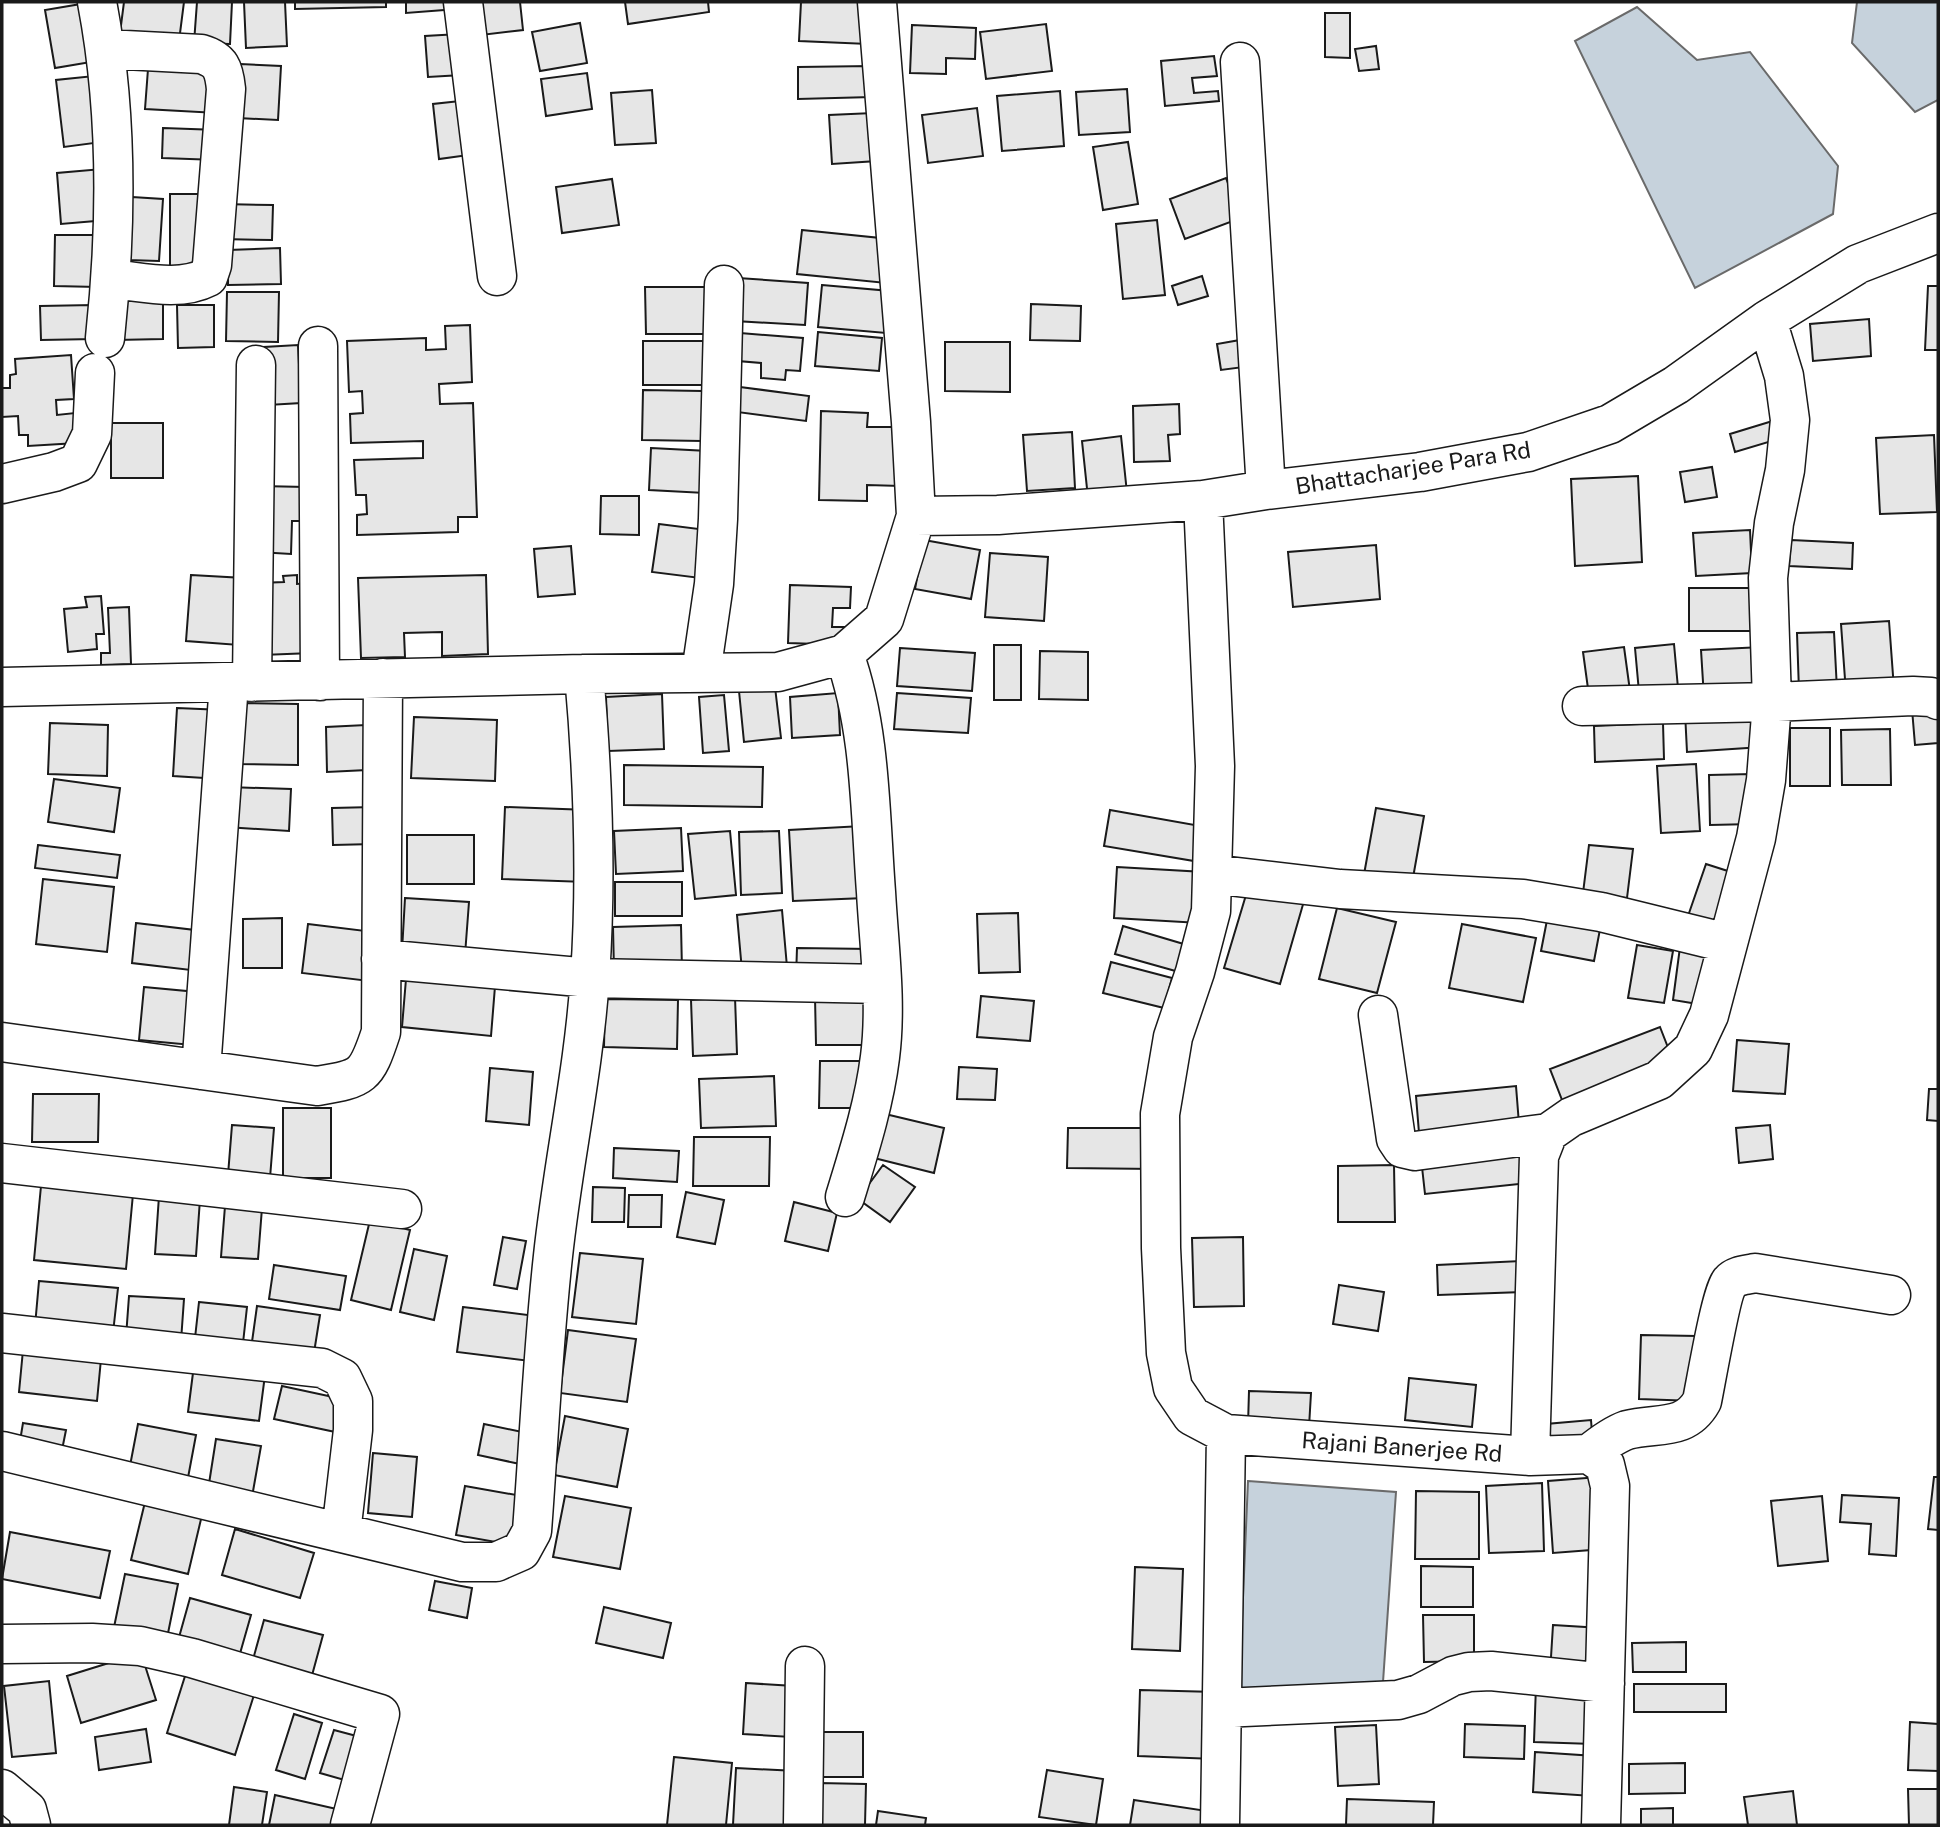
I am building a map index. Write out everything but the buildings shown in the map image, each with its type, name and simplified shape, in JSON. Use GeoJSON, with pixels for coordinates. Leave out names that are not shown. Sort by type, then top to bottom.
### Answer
{"type":"FeatureCollection","features":[{"type":"Feature","properties":{"kind":"street"},"geometry":{"type":"LineString","coordinates":[[2,484],[54,472],[78,463],[92,434],[111,279],[114,139],[106,49],[96,2]]}},
{"type":"Feature","properties":{"kind":"street"},"geometry":{"type":"LineString","coordinates":[[463,2],[497,276]]}},
{"type":"Feature","properties":{"kind":"street"},"geometry":{"type":"LineString","coordinates":[[2,687],[778,672],[844,654],[884,619],[916,516],[910,409],[877,2]]}},
{"type":"Feature","properties":{"kind":"street"},"geometry":{"type":"LineString","coordinates":[[106,49],[215,58],[224,69],[226,89],[212,265],[208,276],[195,284],[182,286],[111,279]]}},
{"type":"Feature","properties":{"kind":"street"},"geometry":{"type":"LineString","coordinates":[[1240,62],[1266,490]]}},
{"type":"Feature","properties":{"kind":"street","name":"Bhattacharjee Para Rd"},"geometry":{"type":"LineString","coordinates":[[916,516],[998,515],[1203,500],[1420,472],[1528,452],[1610,424],[1676,385],[1767,320],[1858,264],[1938,233]]}},
{"type":"Feature","properties":{"kind":"street"},"geometry":{"type":"LineString","coordinates":[[701,673],[713,584],[718,519],[724,285]]}},
{"type":"Feature","properties":{"kind":"street"},"geometry":{"type":"LineString","coordinates":[[1378,1015],[1396,1139],[1402,1148],[1415,1151],[1548,1133],[1571,1117],[1659,1080],[1693,1049],[1709,1015],[1756,838],[1766,780],[1772,702],[1768,578],[1790,420],[1784,376],[1767,320]]}},
{"type":"Feature","properties":{"kind":"street"},"geometry":{"type":"LineString","coordinates":[[318,346],[320,681]]}},
{"type":"Feature","properties":{"kind":"street"},"geometry":{"type":"LineString","coordinates":[[201,1070],[241,683],[256,365]]}},
{"type":"Feature","properties":{"kind":"street"},"geometry":{"type":"LineString","coordinates":[[1203,500],[1215,766],[1211,911],[1195,972],[1173,1037],[1160,1114],[1161,1248],[1166,1353],[1173,1388],[1192,1416],[1226,1434],[1220,1825]]}},
{"type":"Feature","properties":{"kind":"street"},"geometry":{"type":"LineString","coordinates":[[844,654],[854,683],[862,726],[882,984],[880,1056],[867,1125],[845,1197]]}},
{"type":"Feature","properties":{"kind":"street"},"geometry":{"type":"LineString","coordinates":[[2,1451],[462,1562],[496,1562],[521,1551],[532,1531],[553,1255],[583,1048],[590,978],[594,880],[593,771],[584,674]]}},
{"type":"Feature","properties":{"kind":"street"},"geometry":{"type":"LineString","coordinates":[[2,1042],[317,1086],[352,1080],[371,1064],[381,1032],[383,678]]}},
{"type":"Feature","properties":{"kind":"street"},"geometry":{"type":"LineString","coordinates":[[1582,705],[1772,702],[1913,696],[1938,700]]}},
{"type":"Feature","properties":{"kind":"street"},"geometry":{"type":"LineString","coordinates":[[1212,874],[1340,889],[1523,899],[1601,912],[1727,943]]}},
{"type":"Feature","properties":{"kind":"street"},"geometry":{"type":"LineString","coordinates":[[381,959],[590,978],[882,984]]}},
{"type":"Feature","properties":{"kind":"street"},"geometry":{"type":"LineString","coordinates":[[1530,1456],[1539,1156],[1548,1133]]}},
{"type":"Feature","properties":{"kind":"street"},"geometry":{"type":"LineString","coordinates":[[2,1163],[402,1209]]}},
{"type":"Feature","properties":{"kind":"street"},"geometry":{"type":"LineString","coordinates":[[1601,1825],[1610,1486],[1605,1465],[1588,1454],[1626,1431],[1678,1423],[1695,1413],[1702,1401],[1726,1291],[1729,1283],[1741,1275],[1755,1273],[1891,1295]]}},
{"type":"Feature","properties":{"kind":"street"},"geometry":{"type":"LineString","coordinates":[[2,1334],[322,1368],[342,1378],[353,1401],[353,1430],[341,1533]]}},
{"type":"Feature","properties":{"kind":"street","name":"Rajani Banerjee Rd"},"geometry":{"type":"LineString","coordinates":[[1226,1434],[1530,1456],[1588,1454]]}},
{"type":"Feature","properties":{"kind":"street"},"geometry":{"type":"LineString","coordinates":[[2,1644],[92,1643],[140,1646],[192,1658],[380,1714],[350,1825]]}},
{"type":"Feature","properties":{"kind":"street"},"geometry":{"type":"LineString","coordinates":[[803,1825],[805,1666]]}},
{"type":"Feature","properties":{"kind":"street"},"geometry":{"type":"LineString","coordinates":[[1222,1708],[1398,1700],[1419,1694],[1453,1676],[1469,1672],[1491,1671],[1605,1683]]}},
{"type":"Feature","properties":{"kind":"street"},"geometry":{"type":"LineString","coordinates":[[2,1788],[27,1810],[31,1825]]}},
{"type":"Feature","properties":{"kind":"shaded area"},"geometry":{"type":"Polygon","coordinates":[[[1857,2],[1938,2],[1938,100],[1915,112],[1852,43],[1857,2]]]}},
{"type":"Feature","properties":{"kind":"shaded area"},"geometry":{"type":"Polygon","coordinates":[[[1637,7],[1697,60],[1750,52],[1838,166],[1833,214],[1695,288],[1575,41],[1637,7]]]}},
{"type":"Feature","properties":{"kind":"shaded area"},"geometry":{"type":"Polygon","coordinates":[[[1248,1481],[1396,1492],[1383,1682],[1239,1691],[1248,1481]]]}}]}
